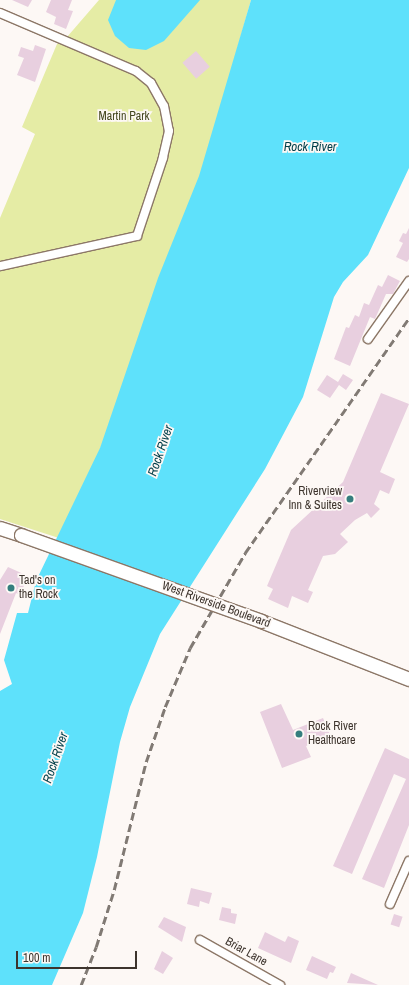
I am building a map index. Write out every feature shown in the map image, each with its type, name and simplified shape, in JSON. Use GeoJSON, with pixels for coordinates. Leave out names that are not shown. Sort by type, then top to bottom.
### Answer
{"type":"FeatureCollection","features":[{"type":"Feature","properties":{"kind":"main road","name":"West Riverside Boulevard"},"geometry":{"type":"LineString","coordinates":[[0,528],[261,621],[409,679]]}},
{"type":"Feature","properties":{"kind":"street"},"geometry":{"type":"LineString","coordinates":[[0,13],[136,71],[151,83],[164,106],[169,131],[163,158],[137,236],[0,266]]}},
{"type":"Feature","properties":{"kind":"street"},"geometry":{"type":"LineString","coordinates":[[368,339],[409,281]]}},
{"type":"Feature","properties":{"kind":"street"},"geometry":{"type":"LineString","coordinates":[[390,904],[409,861]]}},
{"type":"Feature","properties":{"kind":"street","name":"Briar Lane"},"geometry":{"type":"LineString","coordinates":[[200,940],[280,985]]}},
{"type":"Feature","properties":{"kind":"green space","name":"Martin Park"},"geometry":{"type":"Polygon","coordinates":[[[99,0],[251,0],[202,173],[124,392],[62,539],[0,519],[0,218],[35,134],[22,127],[57,44],[67,37],[99,0]]]}},
{"type":"Feature","properties":{"kind":"water"},"geometry":{"type":"Polygon","coordinates":[[[116,0],[200,0],[164,41],[146,50],[129,48],[115,36],[108,20],[116,0]]]}},
{"type":"Feature","properties":{"kind":"water","name":"Rock River"},"geometry":{"type":"Polygon","coordinates":[[[251,0],[409,0],[409,168],[368,255],[343,282],[334,297],[303,397],[265,469],[160,634],[130,707],[120,742],[97,857],[83,913],[52,985],[0,985],[0,691],[12,684],[4,660],[17,613],[28,613],[36,581],[100,448],[158,278],[199,176],[251,0]]]}},
{"type":"Feature","properties":{"kind":"building"},"geometry":{"type":"Polygon","coordinates":[[[12,0],[32,0],[28,7],[12,0]]]}},
{"type":"Feature","properties":{"kind":"building"},"geometry":{"type":"Polygon","coordinates":[[[51,0],[72,0],[68,10],[73,11],[66,29],[54,24],[56,17],[46,12],[51,0]]]}},
{"type":"Feature","properties":{"kind":"building"},"geometry":{"type":"Polygon","coordinates":[[[35,45],[46,49],[35,82],[17,75],[24,58],[18,56],[21,47],[33,51],[35,45]]]}},
{"type":"Feature","properties":{"kind":"building"},"geometry":{"type":"Polygon","coordinates":[[[196,51],[210,67],[196,79],[182,63],[196,51]]]}},
{"type":"Feature","properties":{"kind":"building"},"geometry":{"type":"Polygon","coordinates":[[[409,228],[409,259],[407,262],[396,257],[403,243],[399,241],[403,233],[406,234],[409,228]]]}},
{"type":"Feature","properties":{"kind":"building"},"geometry":{"type":"Polygon","coordinates":[[[388,275],[400,281],[393,294],[386,294],[375,319],[370,317],[350,366],[334,359],[346,327],[349,328],[355,315],[359,317],[364,303],[369,305],[378,285],[382,287],[388,275]]]}},
{"type":"Feature","properties":{"kind":"building"},"geometry":{"type":"Polygon","coordinates":[[[343,374],[353,380],[346,390],[339,385],[330,398],[317,390],[327,375],[338,382],[343,374]]]}},
{"type":"Feature","properties":{"kind":"building","name":"Riverview Inn & Suites"},"geometry":{"type":"Polygon","coordinates":[[[381,393],[409,404],[380,472],[395,479],[389,494],[380,490],[374,504],[380,509],[371,518],[367,513],[355,520],[340,534],[348,542],[335,554],[323,556],[308,590],[313,592],[308,603],[292,596],[288,608],[268,599],[273,589],[267,586],[291,530],[343,482],[381,393]]]}},
{"type":"Feature","properties":{"kind":"building","name":"Tad's on the Rock"},"geometry":{"type":"Polygon","coordinates":[[[8,567],[28,576],[20,595],[16,593],[0,634],[0,580],[8,567]]]}},
{"type":"Feature","properties":{"kind":"building","name":"Rock River Healthcare"},"geometry":{"type":"Polygon","coordinates":[[[281,704],[293,730],[323,718],[331,737],[306,746],[311,757],[282,768],[260,712],[281,704]]]}},
{"type":"Feature","properties":{"kind":"building"},"geometry":{"type":"Polygon","coordinates":[[[385,748],[409,759],[409,825],[384,888],[362,879],[406,779],[394,774],[352,874],[333,866],[385,748]]]}},
{"type":"Feature","properties":{"kind":"building"},"geometry":{"type":"Polygon","coordinates":[[[191,888],[212,893],[209,904],[200,901],[199,907],[187,904],[191,888]]]}},
{"type":"Feature","properties":{"kind":"building"},"geometry":{"type":"Polygon","coordinates":[[[222,907],[231,909],[231,913],[237,914],[235,924],[219,920],[222,907]]]}},
{"type":"Feature","properties":{"kind":"building"},"geometry":{"type":"Polygon","coordinates":[[[394,914],[403,917],[399,927],[391,924],[394,914]]]}},
{"type":"Feature","properties":{"kind":"building"},"geometry":{"type":"Polygon","coordinates":[[[164,917],[186,927],[182,942],[158,927],[164,917]]]}},
{"type":"Feature","properties":{"kind":"building"},"geometry":{"type":"Polygon","coordinates":[[[265,932],[285,942],[288,936],[299,941],[291,963],[258,948],[265,932]]]}},
{"type":"Feature","properties":{"kind":"building"},"geometry":{"type":"Polygon","coordinates":[[[162,951],[173,958],[163,974],[154,969],[162,951]]]}},
{"type":"Feature","properties":{"kind":"building"},"geometry":{"type":"Polygon","coordinates":[[[312,956],[336,967],[333,973],[330,972],[327,979],[306,970],[312,956]]]}},
{"type":"Feature","properties":{"kind":"building"},"geometry":{"type":"Polygon","coordinates":[[[351,973],[378,985],[347,983],[351,973]]]}},
{"type":"Feature","properties":{"kind":"railway"},"geometry":{"type":"LineString","coordinates":[[81,985],[96,947],[114,890],[146,762],[165,707],[190,648],[245,553],[409,318]]}},
{"type":"Feature","properties":{"kind":"place","name":"Riverview Inn & Suites"},"geometry":{"type":"Point","coordinates":[350,499]}},
{"type":"Feature","properties":{"kind":"place","name":"Tad's on the Rock"},"geometry":{"type":"Point","coordinates":[11,588]}},
{"type":"Feature","properties":{"kind":"place","name":"Rock River Healthcare"},"geometry":{"type":"Point","coordinates":[299,734]}}]}
